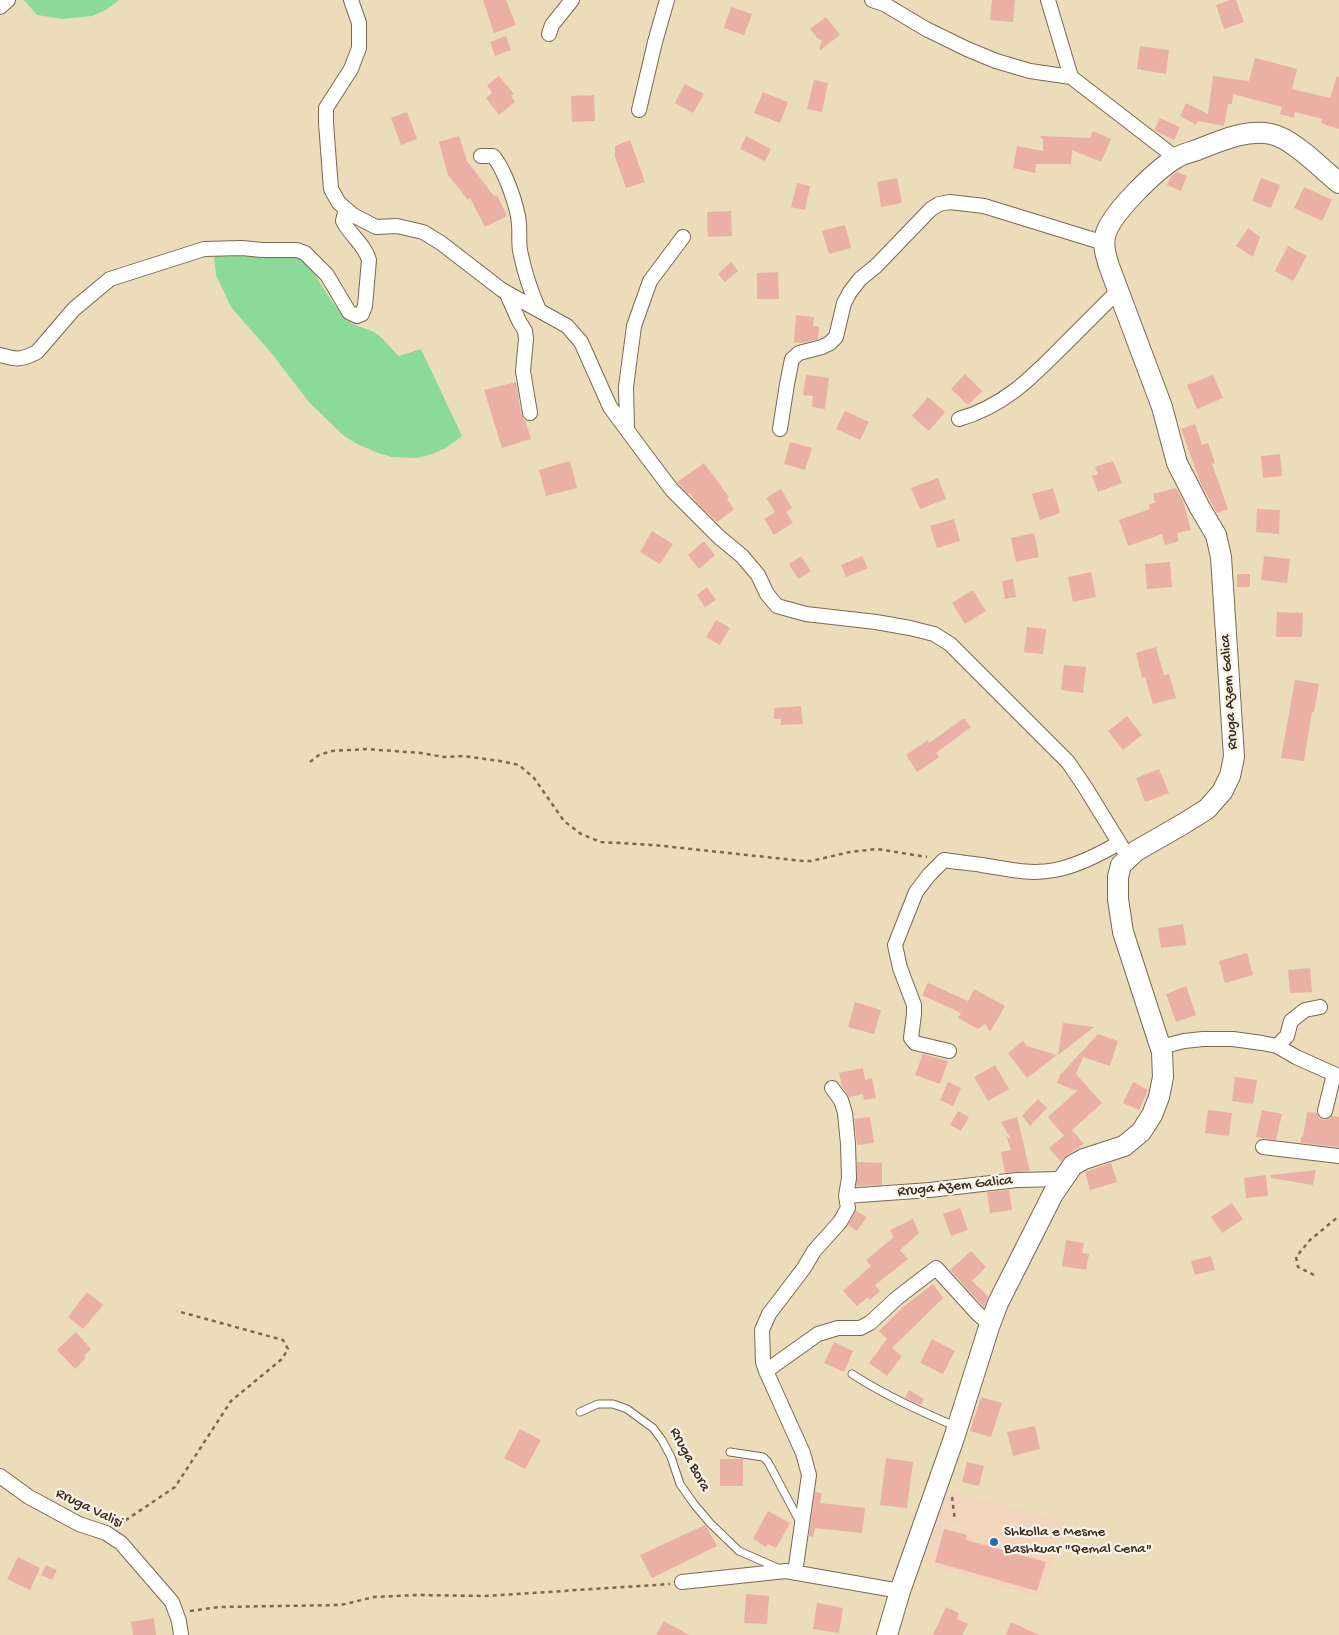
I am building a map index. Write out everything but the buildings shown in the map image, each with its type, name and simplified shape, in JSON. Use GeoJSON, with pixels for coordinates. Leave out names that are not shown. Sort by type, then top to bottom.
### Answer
{"type":"FeatureCollection","features":[{"type":"Feature","properties":{"kind":"street"},"geometry":{"type":"LineString","coordinates":[[0,7],[8,0]]}},
{"type":"Feature","properties":{"kind":"street"},"geometry":{"type":"LineString","coordinates":[[352,0],[359,23],[359,48],[351,69],[326,108],[331,189],[339,203],[352,215],[376,227],[397,226],[423,232],[442,243],[506,292],[567,326],[581,342],[610,407],[626,430],[672,490],[719,537],[742,556],[758,575],[767,594],[777,606],[806,614],[910,628],[934,634],[950,644],[1068,762],[1085,786],[1123,850],[1118,878],[1118,899],[1123,932],[1161,1047],[1163,1077],[1159,1097],[1152,1115],[1141,1132],[1124,1146],[1084,1160],[1073,1166],[1053,1194],[1031,1237],[990,1324],[887,1635]]}},
{"type":"Feature","properties":{"kind":"street"},"geometry":{"type":"LineString","coordinates":[[549,34],[555,21],[572,0]]}},
{"type":"Feature","properties":{"kind":"street"},"geometry":{"type":"LineString","coordinates":[[639,110],[654,42],[667,0]]}},
{"type":"Feature","properties":{"kind":"street"},"geometry":{"type":"LineString","coordinates":[[872,0],[884,4],[934,33],[982,55],[1030,72],[1071,76],[1176,158]]}},
{"type":"Feature","properties":{"kind":"street"},"geometry":{"type":"LineString","coordinates":[[1048,0],[1071,76]]}},
{"type":"Feature","properties":{"kind":"street"},"geometry":{"type":"LineString","coordinates":[[780,429],[786,384],[792,359],[799,353],[822,346],[836,337],[844,303],[860,279],[876,266],[931,209],[940,204],[950,202],[984,206],[1104,243],[1111,221],[1132,196],[1176,158],[1238,136],[1258,132],[1274,135],[1294,146],[1339,183]]}},
{"type":"Feature","properties":{"kind":"street"},"geometry":{"type":"LineString","coordinates":[[481,156],[493,156],[497,160],[505,178],[519,222],[520,253],[530,289],[539,310]]}},
{"type":"Feature","properties":{"kind":"street"},"geometry":{"type":"LineString","coordinates":[[0,355],[15,360],[37,352],[74,309],[110,279],[204,249],[296,250],[304,253],[327,275],[350,312],[357,316],[362,314],[365,306],[369,260],[367,253],[343,221],[346,209]]}},
{"type":"Feature","properties":{"kind":"street"},"geometry":{"type":"LineString","coordinates":[[626,430],[626,387],[634,326],[650,281],[683,237]]}},
{"type":"Feature","properties":{"kind":"street","name":"Rruga Azem Galica"},"geometry":{"type":"LineString","coordinates":[[944,860],[982,864],[1017,872],[1044,871],[1056,870],[1101,854],[1123,850],[1136,851],[1207,808],[1222,792],[1230,776],[1234,757],[1221,557],[1216,535],[1200,508],[1178,463],[1162,406],[1109,266],[1104,243]]}},
{"type":"Feature","properties":{"kind":"street"},"geometry":{"type":"LineString","coordinates":[[960,419],[983,410],[1010,395],[1031,378],[1119,290]]}},
{"type":"Feature","properties":{"kind":"street"},"geometry":{"type":"LineString","coordinates":[[506,292],[525,332],[523,370],[530,413]]}},
{"type":"Feature","properties":{"kind":"street"},"geometry":{"type":"LineString","coordinates":[[944,860],[929,874],[916,892],[895,945],[900,968],[914,1004],[911,1038],[915,1043],[949,1051]]}},
{"type":"Feature","properties":{"kind":"street"},"geometry":{"type":"LineString","coordinates":[[1277,1046],[1287,1036],[1291,1021],[1305,1010],[1320,1007]]}},
{"type":"Feature","properties":{"kind":"street"},"geometry":{"type":"LineString","coordinates":[[1161,1047],[1184,1041],[1203,1039],[1233,1039],[1277,1046],[1296,1057],[1337,1075],[1325,1111]]}},
{"type":"Feature","properties":{"kind":"street"},"geometry":{"type":"LineString","coordinates":[[791,1572],[809,1475],[803,1454],[763,1362],[762,1330],[769,1314],[804,1268],[814,1251],[840,1222],[848,1208],[846,1196],[849,1178],[848,1144],[845,1113],[841,1100],[832,1088]]}},
{"type":"Feature","properties":{"kind":"street"},"geometry":{"type":"LineString","coordinates":[[1263,1147],[1339,1156]]}},
{"type":"Feature","properties":{"kind":"street","name":"Rruga Azem Galica"},"geometry":{"type":"LineString","coordinates":[[846,1196],[930,1190],[1017,1180],[1063,1179]]}},
{"type":"Feature","properties":{"kind":"street"},"geometry":{"type":"LineString","coordinates":[[766,1371],[818,1334],[838,1328],[860,1328],[870,1323],[897,1298],[936,1268],[978,1314],[990,1324]]}},
{"type":"Feature","properties":{"kind":"street","name":"Rruga Valisi"},"geometry":{"type":"LineString","coordinates":[[0,1476],[29,1497],[79,1524],[106,1533],[121,1543],[172,1602],[181,1635]]}},
{"type":"Feature","properties":{"kind":"street","name":"Rruga Bora"},"geometry":{"type":"LineString","coordinates":[[682,1582],[791,1572],[900,1591]]}},
{"type":"Feature","properties":{"kind":"lane"},"geometry":{"type":"LineString","coordinates":[[852,1374],[877,1391],[957,1427]]}},
{"type":"Feature","properties":{"kind":"lane","name":"Rruga Bora"},"geometry":{"type":"LineString","coordinates":[[580,1412],[598,1404],[613,1404],[627,1409],[654,1428],[671,1457],[680,1484],[710,1523],[739,1551],[791,1572]]}},
{"type":"Feature","properties":{"kind":"lane"},"geometry":{"type":"LineString","coordinates":[[730,1452],[763,1457],[768,1462],[801,1524]]}},
{"type":"Feature","properties":{"kind":"path"},"geometry":{"type":"LineString","coordinates":[[310,762],[319,755],[332,751],[366,750],[463,756],[500,760],[519,765],[534,778],[564,821],[581,834],[601,842],[663,846],[803,861],[811,861],[850,852],[877,850],[944,860]]}},
{"type":"Feature","properties":{"kind":"path"},"geometry":{"type":"LineString","coordinates":[[1314,1275],[1298,1268],[1296,1257],[1310,1240],[1339,1216]]}},
{"type":"Feature","properties":{"kind":"path"},"geometry":{"type":"LineString","coordinates":[[112,1537],[123,1522],[175,1487],[232,1401],[282,1359],[288,1349],[283,1340],[177,1311]]}},
{"type":"Feature","properties":{"kind":"path"},"geometry":{"type":"LineString","coordinates":[[951,1491],[955,1521]]}},
{"type":"Feature","properties":{"kind":"path"},"geometry":{"type":"LineString","coordinates":[[176,1612],[219,1607],[341,1605],[374,1597],[417,1595],[486,1596],[636,1587],[682,1582]]}},
{"type":"Feature","properties":{"kind":"shaded area","name":"Shkolla e Mesme Bashkuar \"Qemal Cena\""},"geometry":{"type":"Polygon","coordinates":[[[945,1489],[1061,1521],[1053,1562],[1041,1598],[926,1564],[945,1489]]]}},
{"type":"Feature","properties":{"kind":"green space"},"geometry":{"type":"Polygon","coordinates":[[[24,0],[119,0],[106,10],[92,16],[63,19],[37,15],[24,0]]]}},
{"type":"Feature","properties":{"kind":"green space"},"geometry":{"type":"Polygon","coordinates":[[[222,253],[301,255],[335,306],[349,321],[377,334],[399,356],[421,349],[462,436],[446,448],[417,458],[392,457],[378,453],[344,436],[308,401],[273,355],[231,307],[216,275],[214,257],[222,253]]]}},
{"type":"Feature","properties":{"kind":"place","name":"Shkolla e Mesme Bashkuar \"Qemal Cena\""},"geometry":{"type":"Point","coordinates":[994,1542]}}]}
